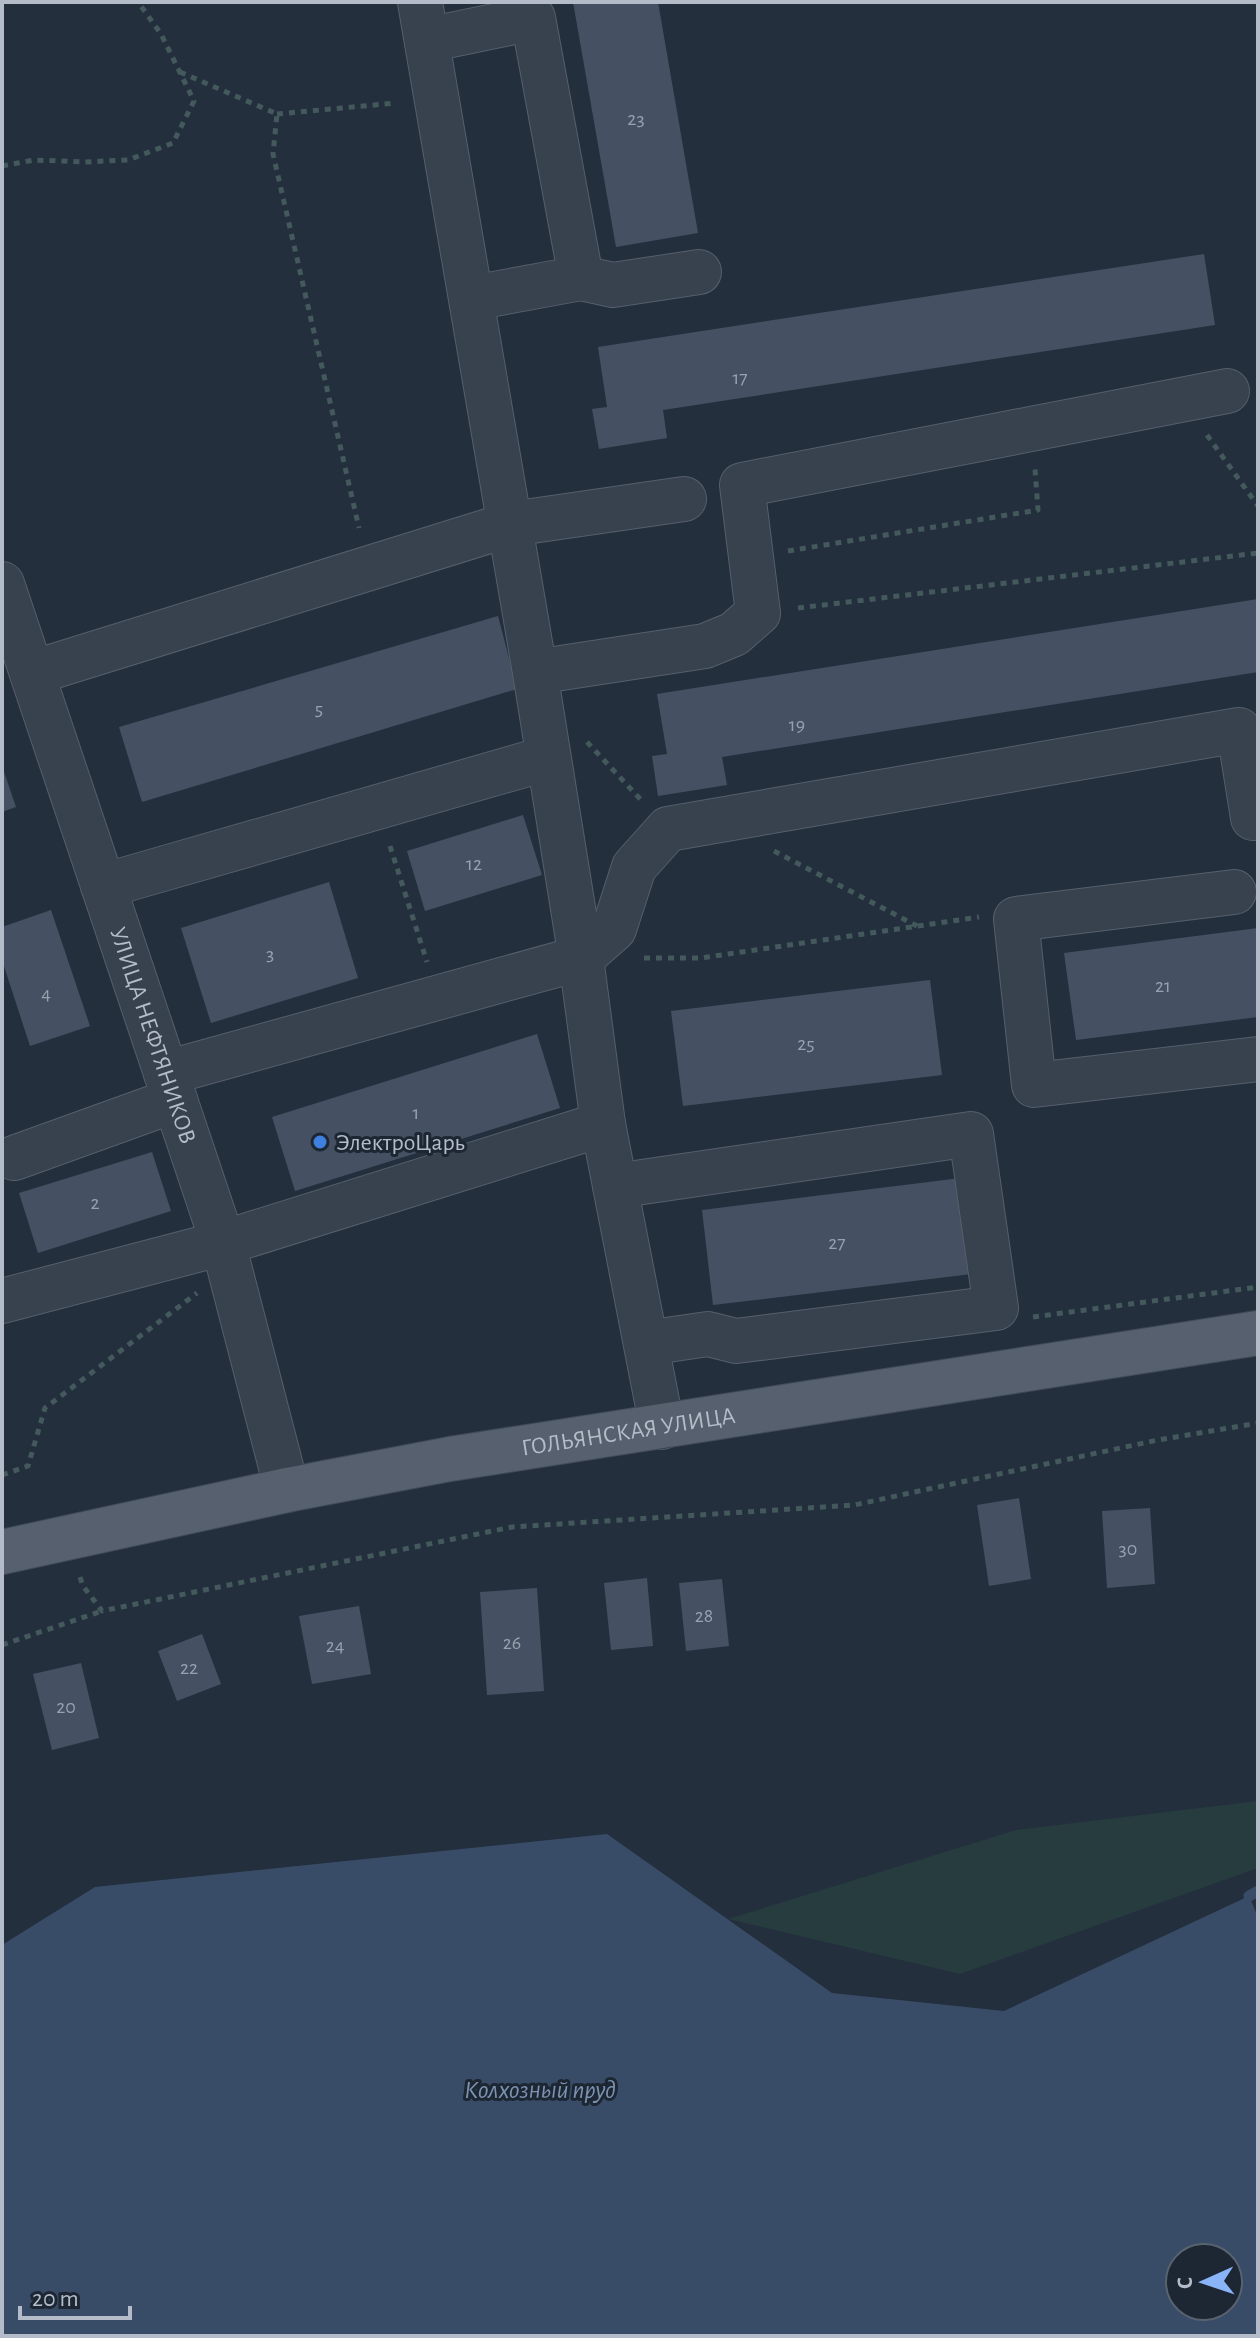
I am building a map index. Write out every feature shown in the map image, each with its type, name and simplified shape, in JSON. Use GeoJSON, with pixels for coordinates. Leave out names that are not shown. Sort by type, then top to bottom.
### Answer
{"type":"FeatureCollection","features":[{"type":"Feature","properties":{"kind":"main road","name":"ГОЛЬЯНСКАЯ УЛИЦА"},"geometry":{"type":"LineString","coordinates":[[2,1552],[287,1490],[450,1459],[1258,1333]]}},
{"type":"Feature","properties":{"kind":"street"},"geometry":{"type":"LineString","coordinates":[[581,278],[532,10],[423,21],[535,672],[564,747],[581,958],[603,1124],[662,1427]]}},
{"type":"Feature","properties":{"kind":"street"},"geometry":{"type":"LineString","coordinates":[[472,298],[581,278],[613,285],[699,272]]}},
{"type":"Feature","properties":{"kind":"street"},"geometry":{"type":"LineString","coordinates":[[535,672],[705,646],[734,634],[758,613],[742,485],[1227,391]]}},
{"type":"Feature","properties":{"kind":"street"},"geometry":{"type":"LineString","coordinates":[[32,673],[511,524],[684,499]]}},
{"type":"Feature","properties":{"kind":"street","name":"УЛИЦА НЕФТЯНИКОВ"},"geometry":{"type":"LineString","coordinates":[[2,584],[226,1256],[287,1490]]}},
{"type":"Feature","properties":{"kind":"street"},"geometry":{"type":"LineString","coordinates":[[14,1158],[170,1087],[439,997],[581,958],[614,929],[634,867],[668,829],[1239,730],[1253,818]]}},
{"type":"Feature","properties":{"kind":"street"},"geometry":{"type":"LineString","coordinates":[[103,886],[378,806],[564,747]]}},
{"type":"Feature","properties":{"kind":"street"},"geometry":{"type":"LineString","coordinates":[[1234,892],[1016,919],[1034,1085],[1258,1059]]}},
{"type":"Feature","properties":{"kind":"street"},"geometry":{"type":"LineString","coordinates":[[2,1301],[226,1256],[603,1124]]}},
{"type":"Feature","properties":{"kind":"street"},"geometry":{"type":"LineString","coordinates":[[615,1186],[971,1134],[996,1308],[736,1341],[708,1334],[646,1343]]}},
{"type":"Feature","properties":{"kind":"path"},"geometry":{"type":"LineString","coordinates":[[2,166],[34,160],[128,160],[173,143],[194,101],[161,34],[138,2]]}},
{"type":"Feature","properties":{"kind":"path"},"geometry":{"type":"LineString","coordinates":[[180,72],[277,114],[437,99]]}},
{"type":"Feature","properties":{"kind":"path"},"geometry":{"type":"LineString","coordinates":[[277,114],[273,154],[368,568]]}},
{"type":"Feature","properties":{"kind":"path"},"geometry":{"type":"LineString","coordinates":[[1182,400],[1258,506]]}},
{"type":"Feature","properties":{"kind":"path"},"geometry":{"type":"LineString","coordinates":[[751,557],[1038,510],[1032,429]]}},
{"type":"Feature","properties":{"kind":"path"},"geometry":{"type":"LineString","coordinates":[[758,613],[1258,553]]}},
{"type":"Feature","properties":{"kind":"path"},"geometry":{"type":"LineString","coordinates":[[564,747],[668,829]]}},
{"type":"Feature","properties":{"kind":"path"},"geometry":{"type":"LineString","coordinates":[[378,806],[439,997]]}},
{"type":"Feature","properties":{"kind":"path"},"geometry":{"type":"LineString","coordinates":[[769,849],[918,926]]}},
{"type":"Feature","properties":{"kind":"path"},"geometry":{"type":"LineString","coordinates":[[641,958],[701,958],[989,916],[1016,919]]}},
{"type":"Feature","properties":{"kind":"path"},"geometry":{"type":"LineString","coordinates":[[2,1475],[28,1466],[45,1408],[226,1256]]}},
{"type":"Feature","properties":{"kind":"path"},"geometry":{"type":"LineString","coordinates":[[996,1308],[1018,1319],[1258,1287]]}},
{"type":"Feature","properties":{"kind":"path"},"geometry":{"type":"LineString","coordinates":[[2,1645],[102,1611],[512,1527],[854,1505],[1158,1440],[1258,1423]]}},
{"type":"Feature","properties":{"kind":"path"},"geometry":{"type":"LineString","coordinates":[[70,1537],[83,1586],[102,1611]]}},
{"type":"Feature","properties":{"kind":"green space"},"geometry":{"type":"Polygon","coordinates":[[[1258,1801],[1258,1868],[960,1974],[728,1919],[1016,1830],[1258,1801]]]}},
{"type":"Feature","properties":{"kind":"water","name":"Колхозный пруд"},"geometry":{"type":"Polygon","coordinates":[[[607,1834],[832,1993],[1004,2011],[1249,1896],[1258,1917],[1258,2336],[2,2336],[2,1945],[95,1887],[607,1834]]]}},
{"type":"Feature","properties":{"kind":"building"},"geometry":{"type":"Polygon","coordinates":[[[573,2],[658,2],[698,233],[616,247],[573,2]]]}},
{"type":"Feature","properties":{"kind":"building"},"geometry":{"type":"Polygon","coordinates":[[[1204,254],[1215,325],[663,410],[667,438],[599,449],[592,409],[607,407],[598,347],[1204,254]]]}},
{"type":"Feature","properties":{"kind":"building"},"geometry":{"type":"Polygon","coordinates":[[[1258,599],[1258,672],[722,757],[727,785],[658,796],[652,756],[667,754],[657,694],[1258,599]]]}},
{"type":"Feature","properties":{"kind":"building"},"geometry":{"type":"Polygon","coordinates":[[[498,616],[517,689],[142,802],[119,727],[498,616]]]}},
{"type":"Feature","properties":{"kind":"building"},"geometry":{"type":"Polygon","coordinates":[[[2,766],[16,807],[2,812],[2,766]]]}},
{"type":"Feature","properties":{"kind":"building"},"geometry":{"type":"Polygon","coordinates":[[[523,815],[542,875],[425,911],[407,851],[523,815]]]}},
{"type":"Feature","properties":{"kind":"building"},"geometry":{"type":"Polygon","coordinates":[[[329,882],[358,978],[211,1023],[181,928],[329,882]]]}},
{"type":"Feature","properties":{"kind":"building"},"geometry":{"type":"Polygon","coordinates":[[[51,910],[90,1026],[30,1046],[2,960],[2,927],[51,910]]]}},
{"type":"Feature","properties":{"kind":"building"},"geometry":{"type":"Polygon","coordinates":[[[1258,928],[1258,1017],[1076,1040],[1064,953],[1258,928]]]}},
{"type":"Feature","properties":{"kind":"building"},"geometry":{"type":"Polygon","coordinates":[[[930,980],[942,1075],[683,1106],[671,1011],[930,980]]]}},
{"type":"Feature","properties":{"kind":"building"},"geometry":{"type":"Polygon","coordinates":[[[537,1034],[560,1108],[295,1191],[272,1117],[537,1034]]]}},
{"type":"Feature","properties":{"kind":"building"},"geometry":{"type":"Polygon","coordinates":[[[152,1152],[171,1211],[38,1253],[19,1193],[152,1152]]]}},
{"type":"Feature","properties":{"kind":"building"},"geometry":{"type":"Polygon","coordinates":[[[961,1178],[972,1274],[713,1305],[702,1210],[961,1178]]]}},
{"type":"Feature","properties":{"kind":"building"},"geometry":{"type":"Polygon","coordinates":[[[1019,1498],[1031,1579],[989,1586],[977,1505],[1019,1498]]]}},
{"type":"Feature","properties":{"kind":"building"},"geometry":{"type":"Polygon","coordinates":[[[1150,1508],[1155,1584],[1107,1588],[1102,1511],[1150,1508]]]}},
{"type":"Feature","properties":{"kind":"building"},"geometry":{"type":"Polygon","coordinates":[[[647,1578],[653,1646],[611,1650],[604,1583],[647,1578]]]}},
{"type":"Feature","properties":{"kind":"building"},"geometry":{"type":"Polygon","coordinates":[[[722,1579],[729,1646],[686,1651],[679,1583],[722,1579]]]}},
{"type":"Feature","properties":{"kind":"building"},"geometry":{"type":"Polygon","coordinates":[[[537,1588],[544,1691],[487,1695],[480,1592],[537,1588]]]}},
{"type":"Feature","properties":{"kind":"building"},"geometry":{"type":"Polygon","coordinates":[[[359,1606],[371,1674],[312,1684],[299,1616],[359,1606]]]}},
{"type":"Feature","properties":{"kind":"building"},"geometry":{"type":"Polygon","coordinates":[[[202,1634],[221,1684],[177,1701],[158,1651],[202,1634]]]}},
{"type":"Feature","properties":{"kind":"building"},"geometry":{"type":"Polygon","coordinates":[[[81,1663],[99,1738],[52,1750],[33,1674],[81,1663]]]}},
{"type":"Feature","properties":{"kind":"waterway"},"geometry":{"type":"LineString","coordinates":[[1249,1896],[1258,1891]]}},
{"type":"Feature","properties":{"kind":"place","name":"ЭлектроЦарь"},"geometry":{"type":"Point","coordinates":[320,1142]}}]}
